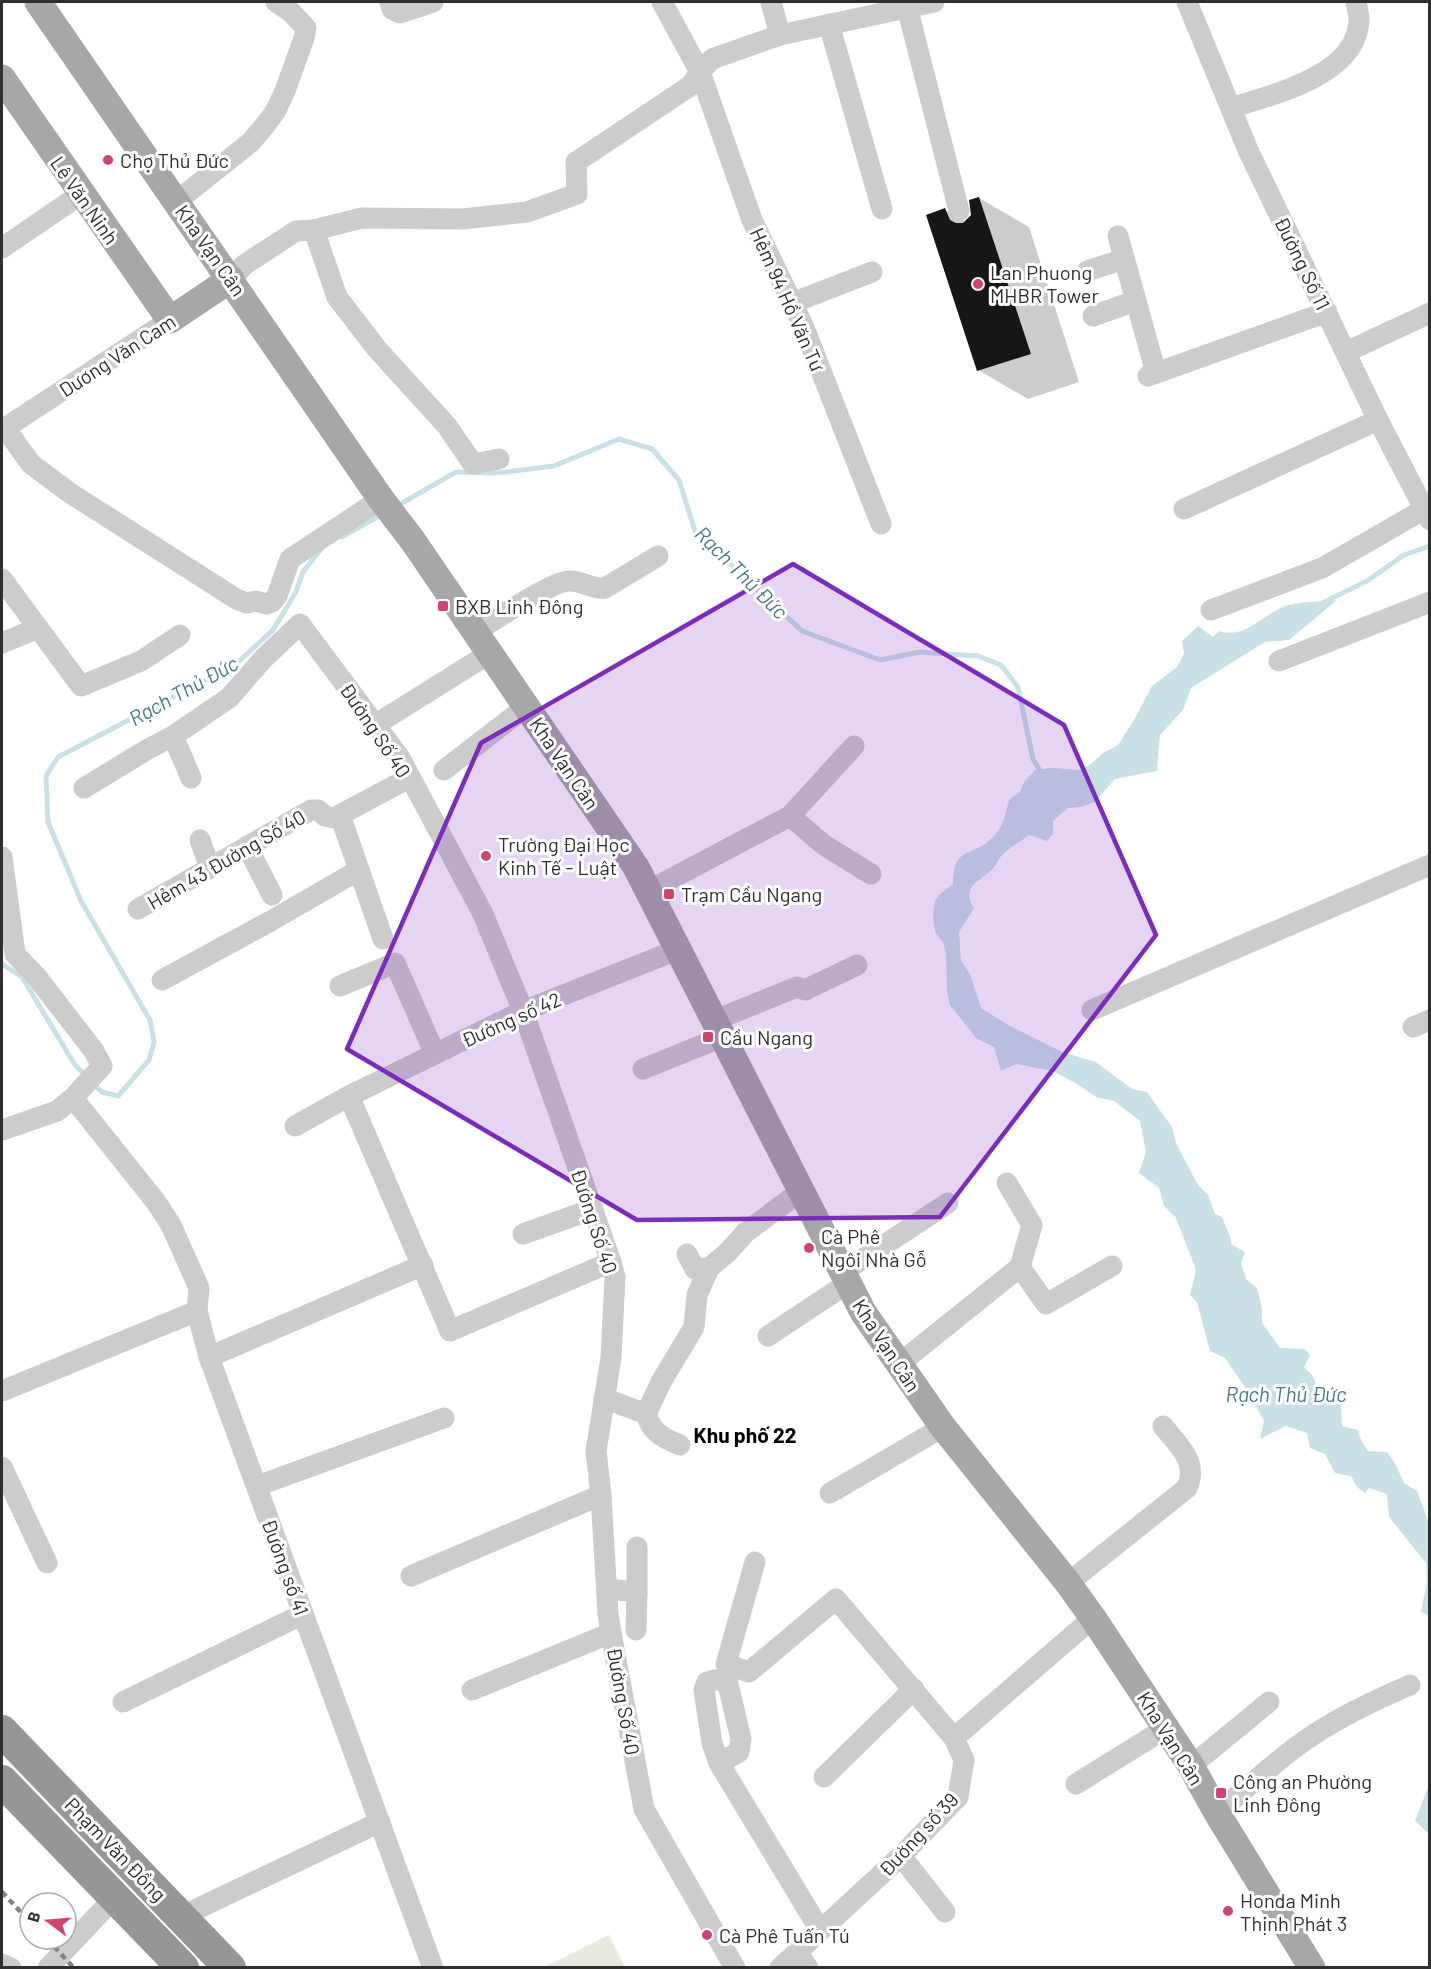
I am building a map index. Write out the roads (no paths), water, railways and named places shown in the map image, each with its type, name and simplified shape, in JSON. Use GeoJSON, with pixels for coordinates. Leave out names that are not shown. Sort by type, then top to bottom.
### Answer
{"type":"FeatureCollection","features":[{"type":"Feature","properties":{"kind":"highway","name":"Phạm Văn Đồng"},"geometry":{"type":"LineString","coordinates":[[2,1731],[230,1968]]}},
{"type":"Feature","properties":{"kind":"highway","name":"Phạm Văn Đồng"},"geometry":{"type":"LineString","coordinates":[[2,1781],[183,1968]]}},
{"type":"Feature","properties":{"kind":"main road","name":"Kha Vạn Cân"},"geometry":{"type":"LineString","coordinates":[[38,2],[636,867],[863,1312],[943,1427],[1068,1583],[1093,1618],[1191,1766],[1217,1813],[1312,1968]]}},
{"type":"Feature","properties":{"kind":"main road","name":"Lê Văn Ninh"},"geometry":{"type":"LineString","coordinates":[[2,78],[170,320]]}},
{"type":"Feature","properties":{"kind":"main road","name":"Dương Văn Cam"},"geometry":{"type":"LineString","coordinates":[[170,320],[231,279]]}},
{"type":"Feature","properties":{"kind":"street"},"geometry":{"type":"LineString","coordinates":[[177,201],[251,142],[275,112],[306,28],[291,12],[276,2]]}},
{"type":"Feature","properties":{"kind":"street"},"geometry":{"type":"LineString","coordinates":[[390,2],[392,9],[400,13],[433,2]]}},
{"type":"Feature","properties":{"kind":"street","name":"Hẻm 94 Hồ Văn Tư"},"geometry":{"type":"LineString","coordinates":[[663,2],[700,72],[752,220],[803,325],[881,524]]}},
{"type":"Feature","properties":{"kind":"street"},"geometry":{"type":"LineString","coordinates":[[771,2],[780,35]]}},
{"type":"Feature","properties":{"kind":"street"},"geometry":{"type":"LineString","coordinates":[[231,279],[244,265],[296,231],[314,230],[362,218],[462,219],[527,212],[577,194],[576,162],[690,87],[711,59],[780,35],[898,6],[934,2]]}},
{"type":"Feature","properties":{"kind":"street","name":"Đường Số 11"},"geometry":{"type":"LineString","coordinates":[[1187,2],[1248,150],[1378,420],[1424,503]]}},
{"type":"Feature","properties":{"kind":"street"},"geometry":{"type":"LineString","coordinates":[[1231,108],[1302,85],[1338,64],[1354,40],[1359,21],[1356,2]]}},
{"type":"Feature","properties":{"kind":"street"},"geometry":{"type":"LineString","coordinates":[[898,6],[959,211]]}},
{"type":"Feature","properties":{"kind":"street"},"geometry":{"type":"LineString","coordinates":[[829,24],[882,209]]}},
{"type":"Feature","properties":{"kind":"street"},"geometry":{"type":"LineString","coordinates":[[2,248],[81,194]]}},
{"type":"Feature","properties":{"kind":"street"},"geometry":{"type":"LineString","coordinates":[[314,230],[337,297],[377,349],[447,426],[472,464],[499,459]]}},
{"type":"Feature","properties":{"kind":"street"},"geometry":{"type":"LineString","coordinates":[[1118,236],[1152,375],[1327,312]]}},
{"type":"Feature","properties":{"kind":"street"},"geometry":{"type":"LineString","coordinates":[[1088,271],[1124,259]]}},
{"type":"Feature","properties":{"kind":"street"},"geometry":{"type":"LineString","coordinates":[[792,303],[872,272]]}},
{"type":"Feature","properties":{"kind":"street"},"geometry":{"type":"LineString","coordinates":[[1093,316],[1135,301]]}},
{"type":"Feature","properties":{"kind":"street"},"geometry":{"type":"LineString","coordinates":[[1346,352],[1430,313]]}},
{"type":"Feature","properties":{"kind":"street","name":"Dương Văn Cam"},"geometry":{"type":"LineString","coordinates":[[3,429],[170,320]]}},
{"type":"Feature","properties":{"kind":"street"},"geometry":{"type":"LineString","coordinates":[[1184,509],[1378,420]]}},
{"type":"Feature","properties":{"kind":"street"},"geometry":{"type":"LineString","coordinates":[[3,429],[31,464],[70,492],[238,600],[247,603],[272,602],[277,596],[290,560],[381,499]]}},
{"type":"Feature","properties":{"kind":"street"},"geometry":{"type":"LineString","coordinates":[[1211,609],[1322,568],[1424,503]]}},
{"type":"Feature","properties":{"kind":"street"},"geometry":{"type":"LineString","coordinates":[[383,720],[482,643],[531,598],[566,580],[598,589],[605,588],[658,556]]}},
{"type":"Feature","properties":{"kind":"street"},"geometry":{"type":"LineString","coordinates":[[2,579],[81,686],[141,661],[180,635]]}},
{"type":"Feature","properties":{"kind":"street"},"geometry":{"type":"LineString","coordinates":[[1280,661],[1374,622],[1430,602]]}},
{"type":"Feature","properties":{"kind":"street","name":"Đường Số 40"},"geometry":{"type":"LineString","coordinates":[[173,736],[229,698],[264,658],[300,624],[383,720],[409,777],[483,914],[524,1011],[615,1277],[610,1358],[596,1450],[611,1633],[644,1809],[735,1968]]}},
{"type":"Feature","properties":{"kind":"street"},"geometry":{"type":"LineString","coordinates":[[2,643],[38,628]]}},
{"type":"Feature","properties":{"kind":"street"},"geometry":{"type":"LineString","coordinates":[[444,770],[526,707]]}},
{"type":"Feature","properties":{"kind":"street"},"geometry":{"type":"LineString","coordinates":[[84,788],[173,736],[191,778]]}},
{"type":"Feature","properties":{"kind":"street"},"geometry":{"type":"LineString","coordinates":[[648,891],[790,816],[854,746]]}},
{"type":"Feature","properties":{"kind":"street"},"geometry":{"type":"LineString","coordinates":[[383,939],[340,815],[409,777]]}},
{"type":"Feature","properties":{"kind":"street","name":"Hẻm 43 Đường Số 40"},"geometry":{"type":"LineString","coordinates":[[138,909],[311,810],[318,810],[330,818],[340,815]]}},
{"type":"Feature","properties":{"kind":"street"},"geometry":{"type":"LineString","coordinates":[[790,816],[824,845],[871,874]]}},
{"type":"Feature","properties":{"kind":"street"},"geometry":{"type":"LineString","coordinates":[[200,840],[210,868]]}},
{"type":"Feature","properties":{"kind":"street"},"geometry":{"type":"LineString","coordinates":[[247,846],[273,895]]}},
{"type":"Feature","properties":{"kind":"street"},"geometry":{"type":"LineString","coordinates":[[2,857],[8,951],[43,985],[102,1066],[73,1098],[57,1111],[2,1130]]}},
{"type":"Feature","properties":{"kind":"street"},"geometry":{"type":"LineString","coordinates":[[1092,1010],[1430,865]]}},
{"type":"Feature","properties":{"kind":"street"},"geometry":{"type":"LineString","coordinates":[[162,980],[359,870]]}},
{"type":"Feature","properties":{"kind":"street","name":"Đường số 42"},"geometry":{"type":"LineString","coordinates":[[295,1126],[349,1096],[524,1011],[677,950]]}},
{"type":"Feature","properties":{"kind":"street"},"geometry":{"type":"LineString","coordinates":[[340,986],[395,963],[435,1054]]}},
{"type":"Feature","properties":{"kind":"street"},"geometry":{"type":"LineString","coordinates":[[644,1069],[796,987],[805,990],[857,965]]}},
{"type":"Feature","properties":{"kind":"street"},"geometry":{"type":"LineString","coordinates":[[349,1096],[450,1331],[611,1262]]}},
{"type":"Feature","properties":{"kind":"street","name":"Đường số 41"},"geometry":{"type":"LineString","coordinates":[[73,1098],[156,1202],[171,1225],[199,1288],[197,1311],[209,1357],[433,1968]]}},
{"type":"Feature","properties":{"kind":"street"},"geometry":{"type":"LineString","coordinates":[[899,1364],[1020,1267],[1032,1225],[1006,1183]]}},
{"type":"Feature","properties":{"kind":"street"},"geometry":{"type":"LineString","coordinates":[[680,1445],[656,1433],[651,1428],[646,1414],[694,1327],[697,1295],[709,1268],[746,1232],[801,1191]]}},
{"type":"Feature","properties":{"kind":"street"},"geometry":{"type":"LineString","coordinates":[[768,1336],[948,1203]]}},
{"type":"Feature","properties":{"kind":"street"},"geometry":{"type":"LineString","coordinates":[[523,1234],[593,1209]]}},
{"type":"Feature","properties":{"kind":"street"},"geometry":{"type":"LineString","coordinates":[[687,1254],[695,1269],[709,1268]]}},
{"type":"Feature","properties":{"kind":"street"},"geometry":{"type":"LineString","coordinates":[[209,1357],[423,1266]]}},
{"type":"Feature","properties":{"kind":"street"},"geometry":{"type":"LineString","coordinates":[[1020,1267],[1046,1304],[1112,1266]]}},
{"type":"Feature","properties":{"kind":"street"},"geometry":{"type":"LineString","coordinates":[[2,1391],[197,1311]]}},
{"type":"Feature","properties":{"kind":"street"},"geometry":{"type":"LineString","coordinates":[[604,1398],[646,1414]]}},
{"type":"Feature","properties":{"kind":"street"},"geometry":{"type":"LineString","coordinates":[[257,1486],[444,1418]]}},
{"type":"Feature","properties":{"kind":"street"},"geometry":{"type":"LineString","coordinates":[[1068,1583],[1187,1488],[1192,1468],[1188,1458],[1163,1426]]}},
{"type":"Feature","properties":{"kind":"street"},"geometry":{"type":"LineString","coordinates":[[830,1493],[943,1427]]}},
{"type":"Feature","properties":{"kind":"street"},"geometry":{"type":"LineString","coordinates":[[2,1467],[46,1563]]}},
{"type":"Feature","properties":{"kind":"street"},"geometry":{"type":"LineString","coordinates":[[411,1576],[601,1495]]}},
{"type":"Feature","properties":{"kind":"street"},"geometry":{"type":"LineString","coordinates":[[636,1630],[637,1547]]}},
{"type":"Feature","properties":{"kind":"street"},"geometry":{"type":"LineString","coordinates":[[755,1562],[726,1665],[750,1672],[836,1599],[954,1738],[1093,1618]]}},
{"type":"Feature","properties":{"kind":"street"},"geometry":{"type":"LineString","coordinates":[[607,1589],[637,1592]]}},
{"type":"Feature","properties":{"kind":"street"},"geometry":{"type":"LineString","coordinates":[[123,1702],[303,1614]]}},
{"type":"Feature","properties":{"kind":"street"},"geometry":{"type":"LineString","coordinates":[[472,1690],[611,1633]]}},
{"type":"Feature","properties":{"kind":"street"},"geometry":{"type":"LineString","coordinates":[[1217,1813],[1292,1750],[1316,1734],[1372,1702],[1410,1685]]}},
{"type":"Feature","properties":{"kind":"street"},"geometry":{"type":"LineString","coordinates":[[824,1777],[914,1689]]}},
{"type":"Feature","properties":{"kind":"street"},"geometry":{"type":"LineString","coordinates":[[1191,1766],[1269,1702]]}},
{"type":"Feature","properties":{"kind":"street"},"geometry":{"type":"LineString","coordinates":[[1076,1784],[1166,1728]]}},
{"type":"Feature","properties":{"kind":"street","name":"Đường số 39"},"geometry":{"type":"LineString","coordinates":[[780,1968],[803,1960],[820,1930],[901,1856],[958,1797],[964,1760],[954,1738]]}},
{"type":"Feature","properties":{"kind":"street"},"geometry":{"type":"LineString","coordinates":[[719,1762],[820,1930]]}},
{"type":"Feature","properties":{"kind":"street"},"geometry":{"type":"LineString","coordinates":[[180,1917],[380,1822]]}},
{"type":"Feature","properties":{"kind":"street"},"geometry":{"type":"LineString","coordinates":[[901,1856],[945,1912]]}},
{"type":"Feature","properties":{"kind":"street"},"geometry":{"type":"LineString","coordinates":[[48,1968],[115,1897]]}},
{"type":"Feature","properties":{"kind":"street"},"geometry":{"type":"LineString","coordinates":[[2,1964],[11,1968]]}},
{"type":"Feature","properties":{"kind":"water","name":"Rạch Thủ Đức"},"geometry":{"type":"Polygon","coordinates":[[[1337,600],[1289,640],[1265,642],[1191,688],[1183,710],[1160,735],[1157,771],[1115,779],[1095,802],[1068,808],[1053,821],[1053,834],[1047,841],[1029,835],[1005,852],[996,865],[971,889],[969,894],[974,908],[959,932],[961,961],[970,974],[981,1008],[1008,1025],[1062,1052],[1096,1062],[1132,1089],[1147,1092],[1172,1127],[1176,1143],[1198,1185],[1208,1195],[1215,1214],[1222,1217],[1231,1244],[1245,1252],[1241,1263],[1246,1279],[1257,1288],[1262,1309],[1262,1323],[1280,1348],[1305,1349],[1310,1355],[1304,1367],[1312,1375],[1318,1388],[1337,1399],[1341,1405],[1342,1426],[1358,1430],[1368,1451],[1387,1452],[1404,1483],[1417,1491],[1429,1523],[1429,1616],[1421,1612],[1427,1581],[1426,1563],[1389,1517],[1387,1494],[1369,1488],[1365,1493],[1357,1487],[1351,1476],[1335,1473],[1325,1454],[1310,1448],[1307,1433],[1286,1426],[1260,1439],[1264,1421],[1247,1390],[1225,1358],[1210,1351],[1197,1302],[1190,1295],[1196,1270],[1176,1218],[1164,1206],[1159,1188],[1139,1173],[1146,1152],[1140,1121],[1114,1101],[1096,1097],[1053,1071],[1016,1064],[1001,1071],[994,1047],[977,1039],[950,1005],[947,992],[946,954],[943,942],[935,932],[933,915],[935,901],[953,884],[956,863],[965,854],[984,844],[996,834],[1004,820],[1009,800],[1020,792],[1024,782],[1035,770],[1052,768],[1080,770],[1118,745],[1152,686],[1177,667],[1184,654],[1182,641],[1198,626],[1213,637],[1219,631],[1229,633],[1247,629],[1271,613],[1289,605],[1337,600]]]}},
{"type":"Feature","properties":{"kind":"water"},"geometry":{"type":"Polygon","coordinates":[[[1429,1785],[1429,1834],[1415,1821],[1429,1785]]]}},
{"type":"Feature","properties":{"kind":"waterway","name":"Rạch Thủ Đức"},"geometry":{"type":"LineString","coordinates":[[397,506],[456,472],[497,473],[554,466],[619,439],[652,449],[679,480],[695,531],[802,631],[880,660],[920,652],[978,656],[1001,665],[1018,687],[1033,759],[1043,776]]}},
{"type":"Feature","properties":{"kind":"waterway","name":"Rạch Thủ Đức"},"geometry":{"type":"LineString","coordinates":[[342,537],[384,513]]}},
{"type":"Feature","properties":{"kind":"waterway"},"geometry":{"type":"LineString","coordinates":[[1320,604],[1367,581],[1404,555],[1430,546]]}},
{"type":"Feature","properties":{"kind":"waterway","name":"Rạch Thủ Đức"},"geometry":{"type":"LineString","coordinates":[[92,1083],[102,1092],[118,1096],[149,1060],[154,1042],[150,1020],[81,901],[48,822],[46,776],[58,757],[236,664],[273,630],[296,592],[303,572],[321,549]]}},
{"type":"Feature","properties":{"kind":"waterway","name":"Rạch Thủ Đức"},"geometry":{"type":"LineString","coordinates":[[2,964],[22,977],[75,1065],[86,1076]]}},
{"type":"Feature","properties":{"kind":"railway"},"geometry":{"type":"LineString","coordinates":[[2,1892],[18,1909]]}},
{"type":"Feature","properties":{"kind":"railway"},"geometry":{"type":"LineString","coordinates":[[58,1951],[74,1968]]}},
{"type":"Feature","properties":{"kind":"place","name":"Chợ Thủ Đức"},"geometry":{"type":"Point","coordinates":[108,160]}},
{"type":"Feature","properties":{"kind":"place","name":"Lan Phuong MHBR Tower"},"geometry":{"type":"Point","coordinates":[978,284]}},
{"type":"Feature","properties":{"kind":"place","name":"BXB Linh Đông"},"geometry":{"type":"Point","coordinates":[443,606]}},
{"type":"Feature","properties":{"kind":"place","name":"Trường Đại Học Kinh Tế - Luật"},"geometry":{"type":"Point","coordinates":[486,856]}},
{"type":"Feature","properties":{"kind":"place","name":"Trạm Cầu Ngang"},"geometry":{"type":"Point","coordinates":[669,894]}},
{"type":"Feature","properties":{"kind":"place","name":"Cầu Ngang"},"geometry":{"type":"Point","coordinates":[708,1037]}},
{"type":"Feature","properties":{"kind":"place","name":"Cà Phê Ngôi Nhà Gỗ"},"geometry":{"type":"Point","coordinates":[809,1248]}},
{"type":"Feature","properties":{"kind":"place","name":"Công an Phường Linh Đông"},"geometry":{"type":"Point","coordinates":[1221,1793]}},
{"type":"Feature","properties":{"kind":"place","name":"Honda Minh Thịnh Phát 3"},"geometry":{"type":"Point","coordinates":[1228,1911]}},
{"type":"Feature","properties":{"kind":"place","name":"Cà Phê Tuấn Tú"},"geometry":{"type":"Point","coordinates":[707,1935]}},
{"type":"Feature","properties":{"kind":"district","name":"Khu phố 22"},"geometry":{"type":"Point","coordinates":[745,1434]}}]}
